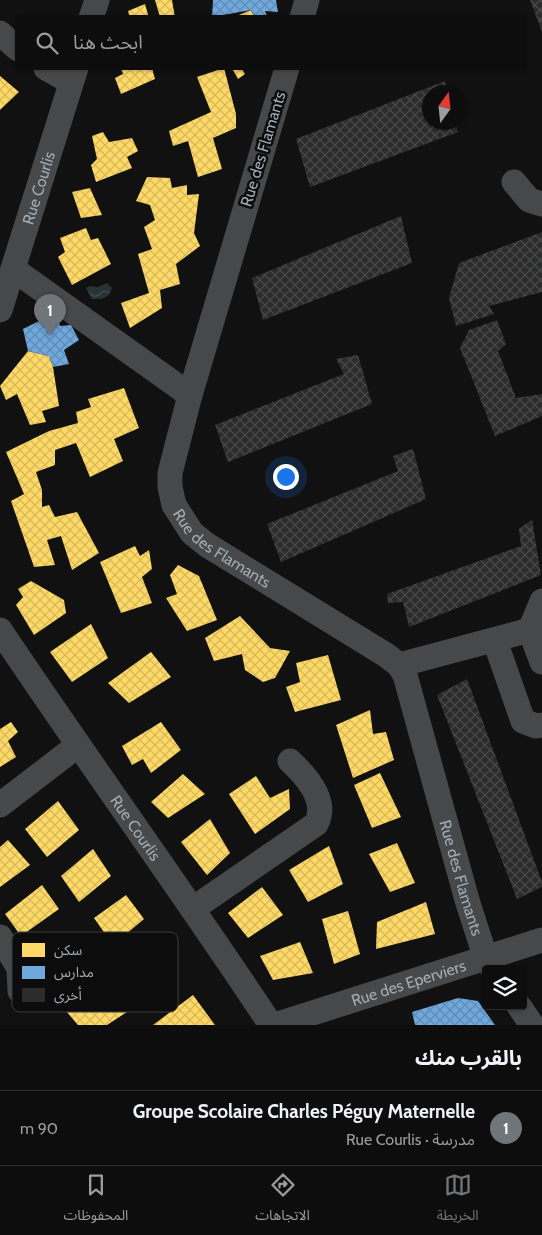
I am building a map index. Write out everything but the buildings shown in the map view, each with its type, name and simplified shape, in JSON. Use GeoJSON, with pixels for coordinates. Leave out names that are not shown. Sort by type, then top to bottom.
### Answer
{"type":"FeatureCollection","features":[{"type":"Feature","properties":{"kind":"street"},"geometry":{"type":"LineString","coordinates":[[92,15],[96,0]]}},
{"type":"Feature","properties":{"kind":"street"},"geometry":{"type":"LineString","coordinates":[[303,15],[307,0]]}},
{"type":"Feature","properties":{"kind":"street"},"geometry":{"type":"LineString","coordinates":[[0,34],[15,46]]}},
{"type":"Feature","properties":{"kind":"street"},"geometry":{"type":"LineString","coordinates":[[54,70],[73,75]]}},
{"type":"Feature","properties":{"kind":"street","name":"Rue des Flamants"},"geometry":{"type":"LineString","coordinates":[[286,70],[190,395],[170,473],[170,487],[174,506],[183,522],[207,545],[399,665],[409,686],[467,900],[489,964]]}},
{"type":"Feature","properties":{"kind":"street","name":"Rue Courlis"},"geometry":{"type":"LineString","coordinates":[[0,310],[73,75]]}},
{"type":"Feature","properties":{"kind":"street"},"geometry":{"type":"LineString","coordinates":[[514,182],[529,200],[542,204]]}},
{"type":"Feature","properties":{"kind":"street"},"geometry":{"type":"LineString","coordinates":[[13,269],[190,395]]}},
{"type":"Feature","properties":{"kind":"street"},"geometry":{"type":"LineString","coordinates":[[542,601],[530,630],[542,662]]}},
{"type":"Feature","properties":{"kind":"street","name":"Rue Courlis"},"geometry":{"type":"LineString","coordinates":[[0,630],[77,746],[194,908],[273,1025]]}},
{"type":"Feature","properties":{"kind":"street"},"geometry":{"type":"LineString","coordinates":[[399,665],[495,641],[530,630]]}},
{"type":"Feature","properties":{"kind":"street"},"geometry":{"type":"LineString","coordinates":[[495,641],[523,721],[536,726],[542,725]]}},
{"type":"Feature","properties":{"kind":"street"},"geometry":{"type":"LineString","coordinates":[[0,806],[77,746]]}},
{"type":"Feature","properties":{"kind":"street"},"geometry":{"type":"LineString","coordinates":[[194,908],[316,824],[320,817],[320,809],[314,788],[290,761]]}},
{"type":"Feature","properties":{"kind":"street"},"geometry":{"type":"LineString","coordinates":[[0,938],[12,957]]}},
{"type":"Feature","properties":{"kind":"street","name":"Rue des Eperviers"},"geometry":{"type":"LineString","coordinates":[[273,1025],[489,964],[542,940]]}},
{"type":"Feature","properties":{"kind":"street"},"geometry":{"type":"LineString","coordinates":[[522,1010],[532,1025]]}},
{"type":"Feature","properties":{"kind":"water"},"geometry":{"type":"Polygon","coordinates":[[[107,283],[112,288],[109,294],[102,298],[92,299],[86,288],[90,286],[98,287],[107,283]]]}},
{"type":"Feature","properties":{"kind":"place","name":"Groupe Scolaire Charles Péguy Maternelle"},"geometry":{"type":"Point","coordinates":[50,335]}}]}
